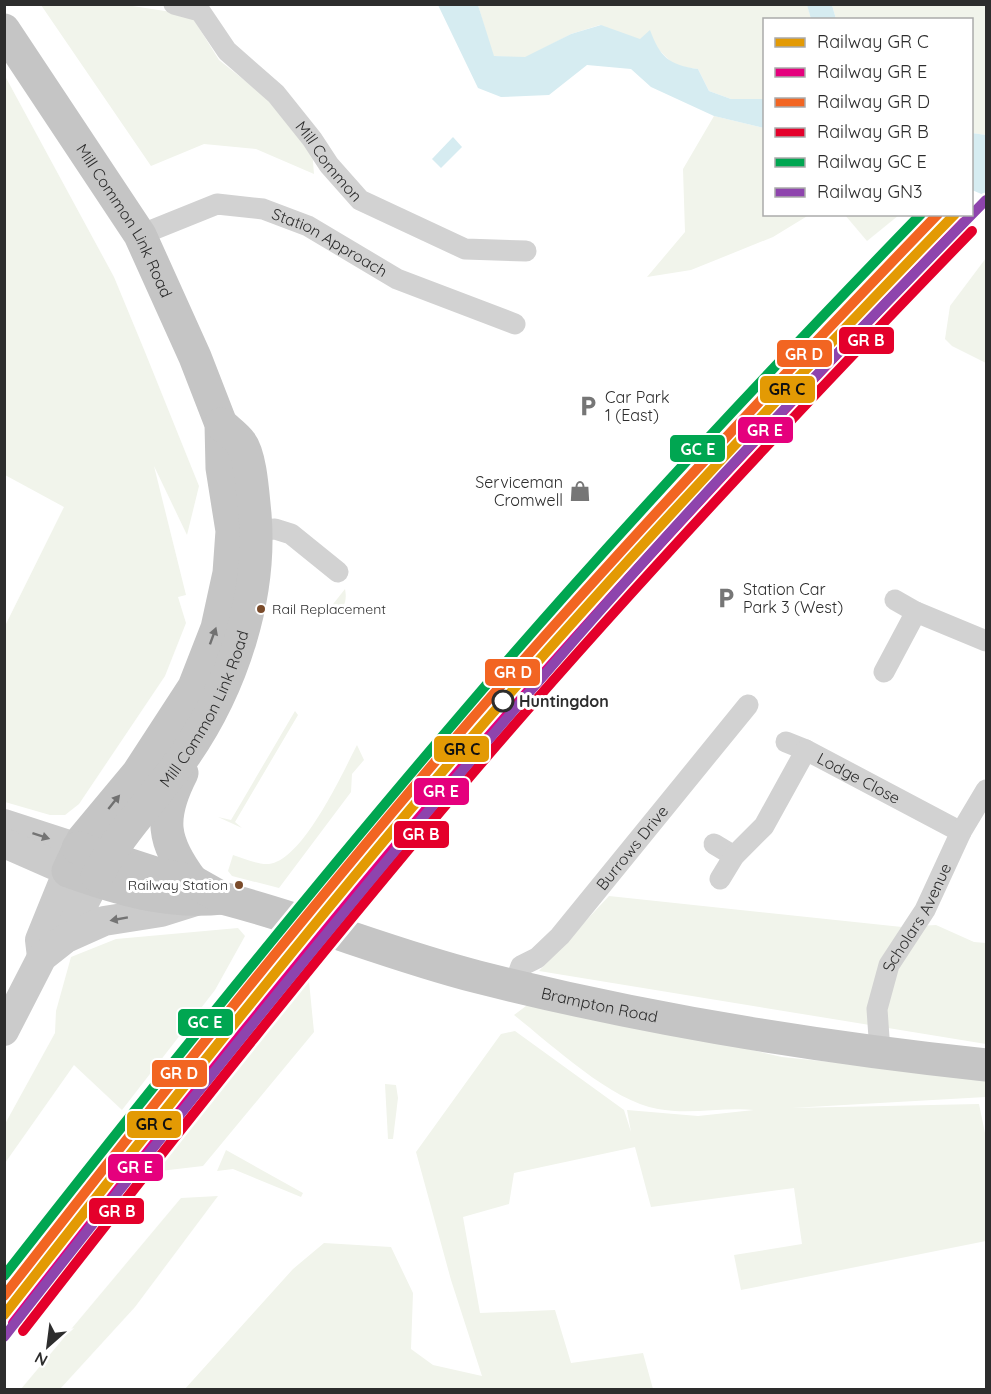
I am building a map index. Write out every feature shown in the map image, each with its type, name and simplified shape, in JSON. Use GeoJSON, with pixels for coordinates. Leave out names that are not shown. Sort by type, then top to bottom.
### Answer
{"type":"FeatureCollection","features":[{"type":"Feature","properties":{"kind":"main road","name":"Mill Common Link Road"},"geometry":{"type":"LineString","coordinates":[[4,30],[140,235],[195,357],[221,424],[242,444],[252,485],[244,531],[229,573],[217,628],[194,687],[138,773],[87,864],[66,938]]}},
{"type":"Feature","properties":{"kind":"main road","name":"Mill Common Link Road"},"geometry":{"type":"LineString","coordinates":[[87,864],[184,756],[210,716],[235,653],[248,605],[244,531]]}},
{"type":"Feature","properties":{"kind":"main road"},"geometry":{"type":"LineString","coordinates":[[184,756],[186,765],[172,791],[165,821],[165,835],[177,861],[215,896]]}},
{"type":"Feature","properties":{"kind":"main road","name":"Brampton Road"},"geometry":{"type":"LineString","coordinates":[[4,824],[156,897],[215,896],[440,966],[514,985],[690,1021],[880,1052],[987,1065]]}},
{"type":"Feature","properties":{"kind":"main road","name":"Brampton Road"},"geometry":{"type":"LineString","coordinates":[[4,843],[87,864]]}},
{"type":"Feature","properties":{"kind":"main road"},"geometry":{"type":"LineString","coordinates":[[42,957],[40,940],[87,864]]}},
{"type":"Feature","properties":{"kind":"main road"},"geometry":{"type":"LineString","coordinates":[[4,1031],[42,957],[66,938],[104,921],[161,912],[215,896]]}},
{"type":"Feature","properties":{"kind":"street","name":"Mill Common"},"geometry":{"type":"LineString","coordinates":[[174,4],[200,11],[227,51],[276,94],[312,139],[329,165],[360,200],[465,249],[526,251]]}},
{"type":"Feature","properties":{"kind":"street","name":"Station Approach"},"geometry":{"type":"LineString","coordinates":[[140,235],[217,204],[263,209],[308,226],[397,279],[515,324]]}},
{"type":"Feature","properties":{"kind":"street"},"geometry":{"type":"LineString","coordinates":[[244,531],[275,529],[291,534],[338,572]]}},
{"type":"Feature","properties":{"kind":"street"},"geometry":{"type":"LineString","coordinates":[[895,600],[916,612],[987,641]]}},
{"type":"Feature","properties":{"kind":"street"},"geometry":{"type":"LineString","coordinates":[[884,672],[916,612]]}},
{"type":"Feature","properties":{"kind":"street","name":"Burrows Drive"},"geometry":{"type":"LineString","coordinates":[[514,985],[521,966],[537,958],[560,936],[748,705]]}},
{"type":"Feature","properties":{"kind":"street"},"geometry":{"type":"LineString","coordinates":[[786,741],[806,750]]}},
{"type":"Feature","properties":{"kind":"street","name":"Lodge Close"},"geometry":{"type":"LineString","coordinates":[[720,879],[735,856],[764,826],[806,750],[961,832]]}},
{"type":"Feature","properties":{"kind":"street","name":"Scholars Avenue"},"geometry":{"type":"LineString","coordinates":[[880,1052],[877,1009],[889,965],[925,910],[961,832],[987,790]]}},
{"type":"Feature","properties":{"kind":"street"},"geometry":{"type":"LineString","coordinates":[[714,844],[735,856]]}},
{"type":"Feature","properties":{"kind":"shaded area"},"geometry":{"type":"Polygon","coordinates":[[[807,4],[811,18],[763,18],[763,99],[731,99],[709,91],[698,69],[675,66],[657,48],[600,25],[571,34],[525,58],[493,56],[478,5],[807,4]]]}},
{"type":"Feature","properties":{"kind":"shaded area"},"geometry":{"type":"Polygon","coordinates":[[[41,5],[126,5],[191,15],[219,60],[264,96],[312,149],[314,174],[256,149],[204,144],[151,166],[41,5]]]}},
{"type":"Feature","properties":{"kind":"shaded area"},"geometry":{"type":"Polygon","coordinates":[[[438,5],[478,5],[494,56],[525,57],[571,34],[601,25],[640,39],[650,30],[658,47],[667,58],[680,65],[698,69],[709,91],[731,99],[763,99],[763,128],[714,116],[651,87],[631,69],[587,65],[549,95],[501,97],[478,88],[438,5]]]}},
{"type":"Feature","properties":{"kind":"shaded area"},"geometry":{"type":"Polygon","coordinates":[[[807,5],[832,5],[836,18],[811,18],[807,5]]]}},
{"type":"Feature","properties":{"kind":"shaded area"},"geometry":{"type":"Polygon","coordinates":[[[832,5],[986,5],[986,135],[973,133],[973,18],[836,18],[832,5]]]}},
{"type":"Feature","properties":{"kind":"shaded area"},"geometry":{"type":"Polygon","coordinates":[[[5,76],[114,277],[199,486],[187,535],[154,466],[186,595],[178,597],[186,623],[165,676],[79,804],[65,815],[50,815],[5,802],[5,626],[64,507],[5,475],[5,76]]]}},
{"type":"Feature","properties":{"kind":"shaded area"},"geometry":{"type":"Polygon","coordinates":[[[714,116],[763,128],[763,216],[807,216],[773,237],[691,270],[647,277],[685,232],[683,169],[714,116]]]}},
{"type":"Feature","properties":{"kind":"shaded area"},"geometry":{"type":"Polygon","coordinates":[[[973,133],[986,135],[986,196],[973,190],[973,133]]]}},
{"type":"Feature","properties":{"kind":"shaded area"},"geometry":{"type":"Polygon","coordinates":[[[453,137],[462,147],[441,168],[432,159],[453,137]]]}},
{"type":"Feature","properties":{"kind":"shaded area"},"geometry":{"type":"Polygon","coordinates":[[[846,216],[898,216],[867,241],[846,216]]]}},
{"type":"Feature","properties":{"kind":"shaded area"},"geometry":{"type":"Polygon","coordinates":[[[986,258],[986,363],[952,346],[945,339],[950,306],[986,258]]]}},
{"type":"Feature","properties":{"kind":"shaded area"},"geometry":{"type":"Polygon","coordinates":[[[345,589],[346,599],[343,607],[336,612],[326,613],[345,589]]]}},
{"type":"Feature","properties":{"kind":"shaded area"},"geometry":{"type":"Polygon","coordinates":[[[295,711],[298,715],[235,822],[242,828],[218,817],[231,820],[295,711]]]}},
{"type":"Feature","properties":{"kind":"shaded area"},"geometry":{"type":"Polygon","coordinates":[[[357,745],[364,760],[352,774],[351,792],[279,888],[232,876],[228,871],[233,855],[269,864],[282,859],[295,848],[320,814],[357,745]]]}},
{"type":"Feature","properties":{"kind":"shaded area"},"geometry":{"type":"Polygon","coordinates":[[[609,896],[902,927],[936,925],[974,942],[986,943],[986,1044],[539,971],[609,896]]]}},
{"type":"Feature","properties":{"kind":"shaded area"},"geometry":{"type":"Polygon","coordinates":[[[238,928],[245,936],[215,990],[122,1110],[74,1065],[5,1163],[5,1124],[55,1033],[56,1011],[71,957],[116,939],[238,928]]]}},
{"type":"Feature","properties":{"kind":"shaded area"},"geometry":{"type":"Polygon","coordinates":[[[308,971],[314,1032],[203,1166],[143,1173],[308,971]]]}},
{"type":"Feature","properties":{"kind":"shaded area"},"geometry":{"type":"Polygon","coordinates":[[[534,1000],[782,1057],[986,1078],[986,1097],[791,1108],[979,1104],[986,1138],[986,1241],[741,1290],[734,1255],[802,1244],[794,1188],[651,1207],[635,1147],[514,1173],[509,1204],[463,1217],[480,1313],[555,1310],[571,1363],[643,1353],[653,1389],[184,1390],[293,1269],[324,1243],[391,1247],[413,1293],[411,1349],[433,1365],[482,1376],[451,1280],[416,1152],[501,1034],[515,1031],[624,1110],[631,1132],[627,1110],[698,1116],[754,1110],[670,1111],[640,1104],[621,1095],[564,1056],[514,1015],[534,1000]]]}},
{"type":"Feature","properties":{"kind":"shaded area"},"geometry":{"type":"Polygon","coordinates":[[[385,1084],[396,1085],[398,1098],[393,1139],[388,1139],[385,1084]]]}},
{"type":"Feature","properties":{"kind":"shaded area"},"geometry":{"type":"Polygon","coordinates":[[[226,1150],[303,1193],[301,1197],[233,1169],[217,1171],[226,1150]]]}},
{"type":"Feature","properties":{"kind":"shaded area"},"geometry":{"type":"Polygon","coordinates":[[[218,1196],[135,1307],[60,1389],[21,1389],[181,1198],[218,1196]]]}},
{"type":"Feature","properties":{"kind":"transit line"},"geometry":{"type":"LineString","coordinates":[[4,1276],[285,925],[514,653],[685,462],[919,216]]}},
{"type":"Feature","properties":{"kind":"transit line"},"geometry":{"type":"LineString","coordinates":[[4,1296],[234,1006],[470,721],[701,464],[936,216]]}},
{"type":"Feature","properties":{"kind":"transit line"},"geometry":{"type":"LineString","coordinates":[[4,1315],[297,946],[478,730],[594,598],[713,469],[953,216]]}},
{"type":"Feature","properties":{"kind":"transit line"},"geometry":{"type":"LineString","coordinates":[[13,1323],[306,954],[487,738],[603,606],[722,477],[964,222]]}},
{"type":"Feature","properties":{"kind":"transit line"},"geometry":{"type":"LineString","coordinates":[[23,1331],[256,1036],[496,746],[730,485],[972,231]]}},
{"type":"Feature","properties":{"kind":"rail line","name":"GN3"},"geometry":{"type":"LineString","coordinates":[[973,213],[986,200]]}},
{"type":"Feature","properties":{"kind":"rail line","name":"GN3"},"geometry":{"type":"LineString","coordinates":[[4,1337],[296,971],[521,701],[645,560],[741,456],[971,216]]}},
{"type":"Feature","properties":{"kind":"place","name":"Car Park 1 (East)"},"geometry":{"type":"Point","coordinates":[588,406]}},
{"type":"Feature","properties":{"kind":"place","name":"Serviceman Cromwell"},"geometry":{"type":"Point","coordinates":[580,491]}},
{"type":"Feature","properties":{"kind":"place","name":"Station Car Park 3 (West)"},"geometry":{"type":"Point","coordinates":[726,598]}},
{"type":"Feature","properties":{"kind":"place","name":"Rail Replacement"},"geometry":{"type":"Point","coordinates":[261,609]}},
{"type":"Feature","properties":{"kind":"place","name":"Huntingdon"},"geometry":{"type":"Point","coordinates":[503,701]}},
{"type":"Feature","properties":{"kind":"place","name":"Railway Station"},"geometry":{"type":"Point","coordinates":[239,885]}}]}
